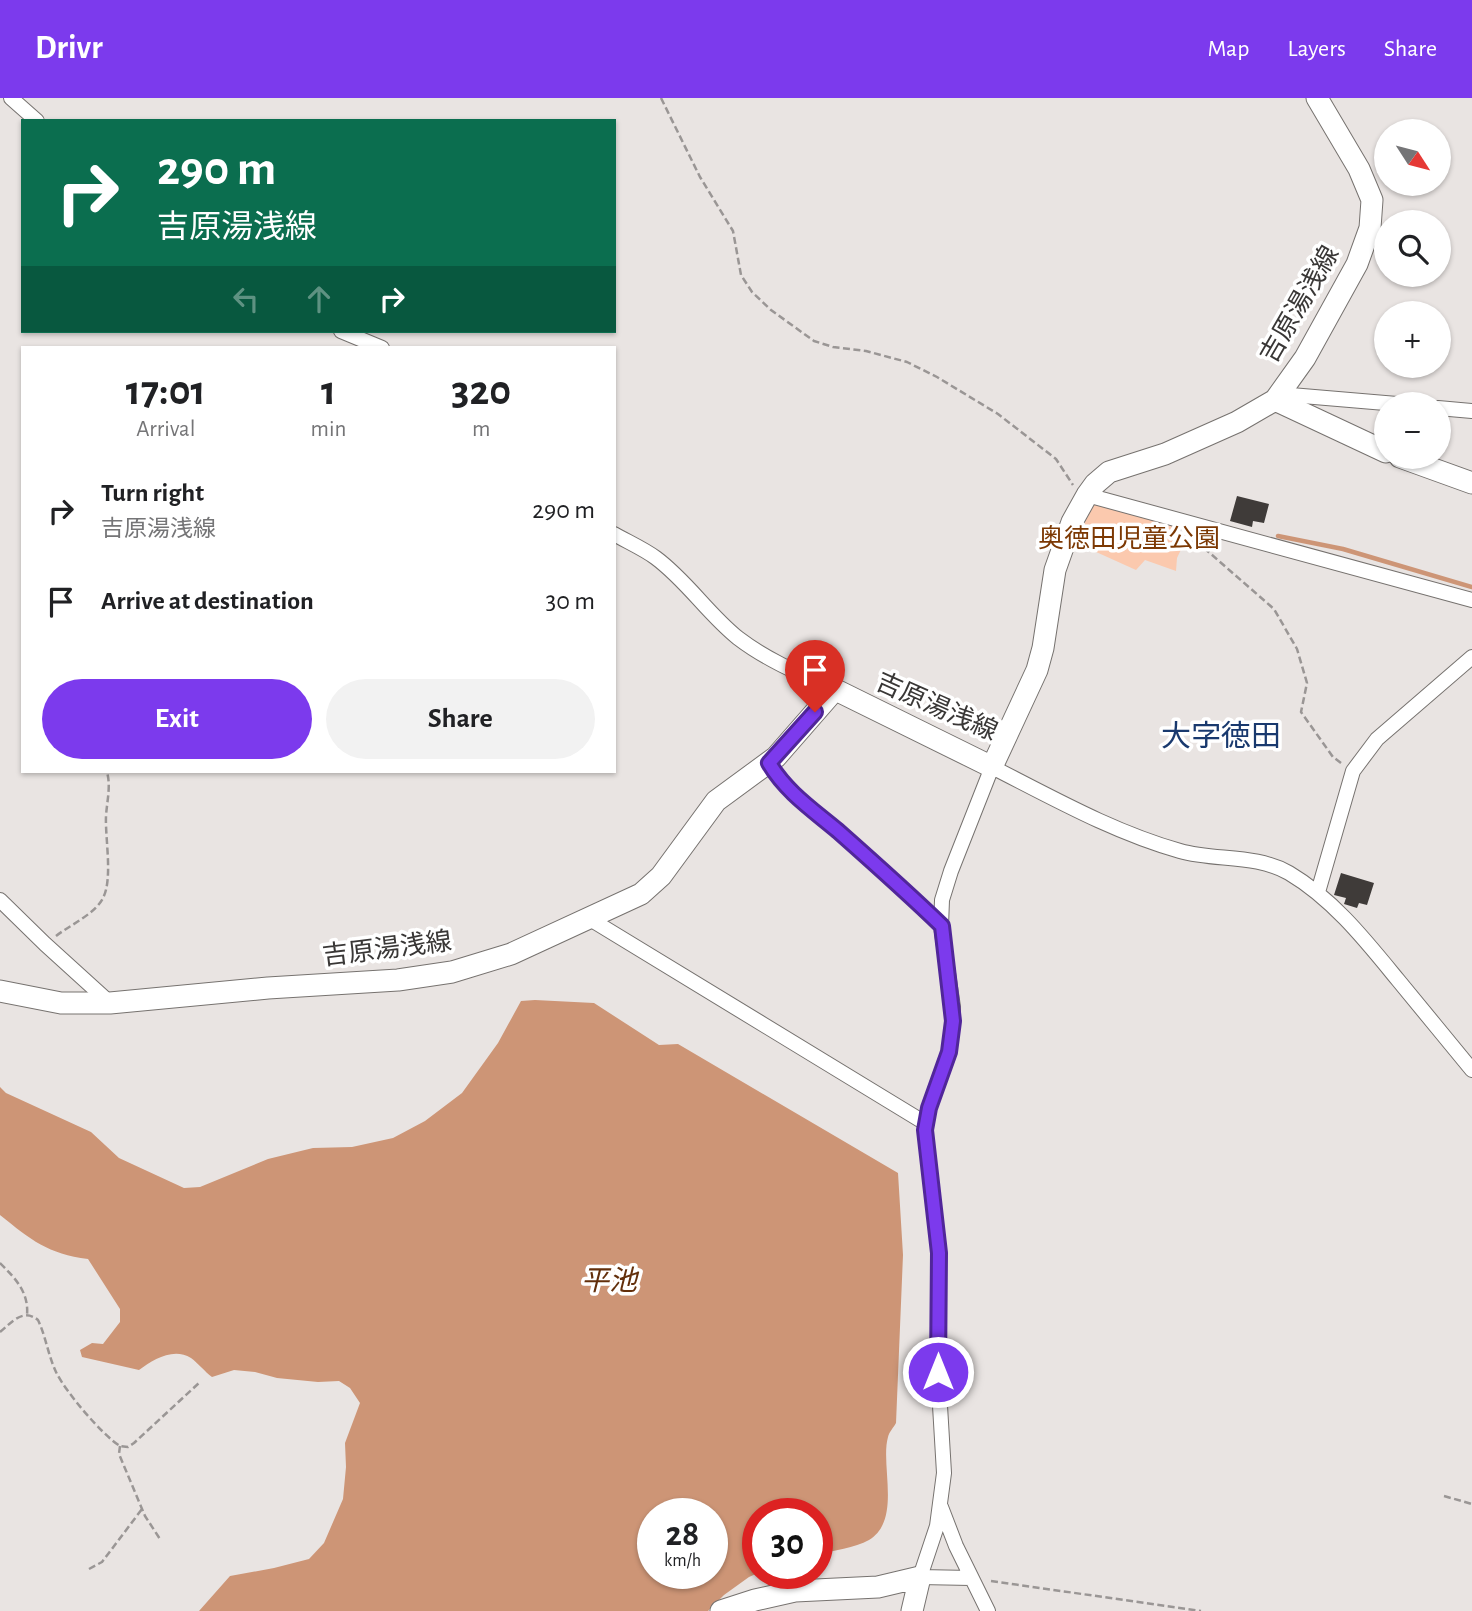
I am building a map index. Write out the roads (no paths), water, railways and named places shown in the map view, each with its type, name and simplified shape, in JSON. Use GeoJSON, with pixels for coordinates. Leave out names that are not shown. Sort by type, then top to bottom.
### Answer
{"type":"FeatureCollection","features":[{"type":"Feature","properties":{"kind":"main road","name":"吉原湯浅線"},"geometry":{"type":"LineString","coordinates":[[0,991],[61,1003],[110,1003],[268,988],[398,981],[452,972],[510,954],[630,900],[649,887],[661,876],[716,801],[769,763],[831,694],[838,691],[992,767],[1037,670],[1055,570],[1062,548],[1085,499],[1109,472],[1165,454],[1237,422],[1277,397],[1305,358],[1357,264],[1370,228],[1372,200],[1359,169],[1317,98]]}},
{"type":"Feature","properties":{"kind":"main road"},"geometry":{"type":"LineString","coordinates":[[1277,397],[1374,446]]}},
{"type":"Feature","properties":{"kind":"main road"},"geometry":{"type":"LineString","coordinates":[[1438,469],[1472,482]]}},
{"type":"Feature","properties":{"kind":"main road"},"geometry":{"type":"LineString","coordinates":[[721,1611],[795,1591],[878,1587],[920,1577],[912,1611]]}},
{"type":"Feature","properties":{"kind":"street"},"geometry":{"type":"LineString","coordinates":[[11,98],[35,119]]}},
{"type":"Feature","properties":{"kind":"street"},"geometry":{"type":"LineString","coordinates":[[346,333],[377,346]]}},
{"type":"Feature","properties":{"kind":"street"},"geometry":{"type":"LineString","coordinates":[[1277,397],[1374,403]]}},
{"type":"Feature","properties":{"kind":"street"},"geometry":{"type":"LineString","coordinates":[[1451,409],[1472,411]]}},
{"type":"Feature","properties":{"kind":"street"},"geometry":{"type":"LineString","coordinates":[[1085,499],[1167,515],[1472,600]]}},
{"type":"Feature","properties":{"kind":"street"},"geometry":{"type":"LineString","coordinates":[[616,535],[655,557],[701,600],[725,627],[755,650],[782,666],[838,691]]}},
{"type":"Feature","properties":{"kind":"street"},"geometry":{"type":"LineString","coordinates":[[1318,892],[1353,771],[1377,739],[1472,657]]}},
{"type":"Feature","properties":{"kind":"street"},"geometry":{"type":"LineString","coordinates":[[971,1578],[920,1577],[933,1539],[944,1473],[938,1372],[939,1253],[925,1144],[925,1123],[949,1052],[953,1021],[942,926],[942,900],[992,767],[1124,832],[1183,852],[1246,859],[1286,871],[1318,892],[1369,944],[1472,1070]]}},
{"type":"Feature","properties":{"kind":"street"},"geometry":{"type":"LineString","coordinates":[[0,900],[110,1003]]}},
{"type":"Feature","properties":{"kind":"street"},"geometry":{"type":"LineString","coordinates":[[590,919],[925,1123]]}},
{"type":"Feature","properties":{"kind":"street"},"geometry":{"type":"LineString","coordinates":[[940,1506],[988,1611]]}},
{"type":"Feature","properties":{"kind":"lane"},"geometry":{"type":"LineString","coordinates":[[769,763],[789,790],[942,926]]}},
{"type":"Feature","properties":{"kind":"water","name":"平池"},"geometry":{"type":"Polygon","coordinates":[[[521,1001],[594,1003],[659,1045],[678,1044],[898,1173],[903,1255],[896,1423],[889,1433],[886,1449],[887,1506],[879,1531],[863,1543],[833,1551],[833,1498],[742,1498],[742,1582],[708,1611],[199,1611],[230,1576],[309,1559],[324,1543],[343,1499],[345,1443],[360,1403],[350,1388],[339,1381],[277,1378],[234,1370],[212,1377],[194,1360],[184,1355],[164,1356],[139,1370],[82,1357],[80,1350],[92,1343],[103,1344],[120,1322],[120,1309],[88,1259],[62,1254],[41,1245],[0,1215],[0,1087],[6,1093],[91,1132],[119,1158],[184,1188],[200,1187],[268,1159],[313,1148],[352,1147],[393,1138],[425,1121],[462,1093],[498,1043],[521,1001]]]}},
{"type":"Feature","properties":{"kind":"waterway"},"geometry":{"type":"LineString","coordinates":[[1278,536],[1343,549],[1472,587]]}},
{"type":"Feature","properties":{"kind":"district","name":"大字徳田"},"geometry":{"type":"Point","coordinates":[1221,736]}},
{"type":"Feature","properties":{"kind":"park label","name":"奥徳田児童公園"},"geometry":{"type":"Point","coordinates":[1129,538]}}]}
